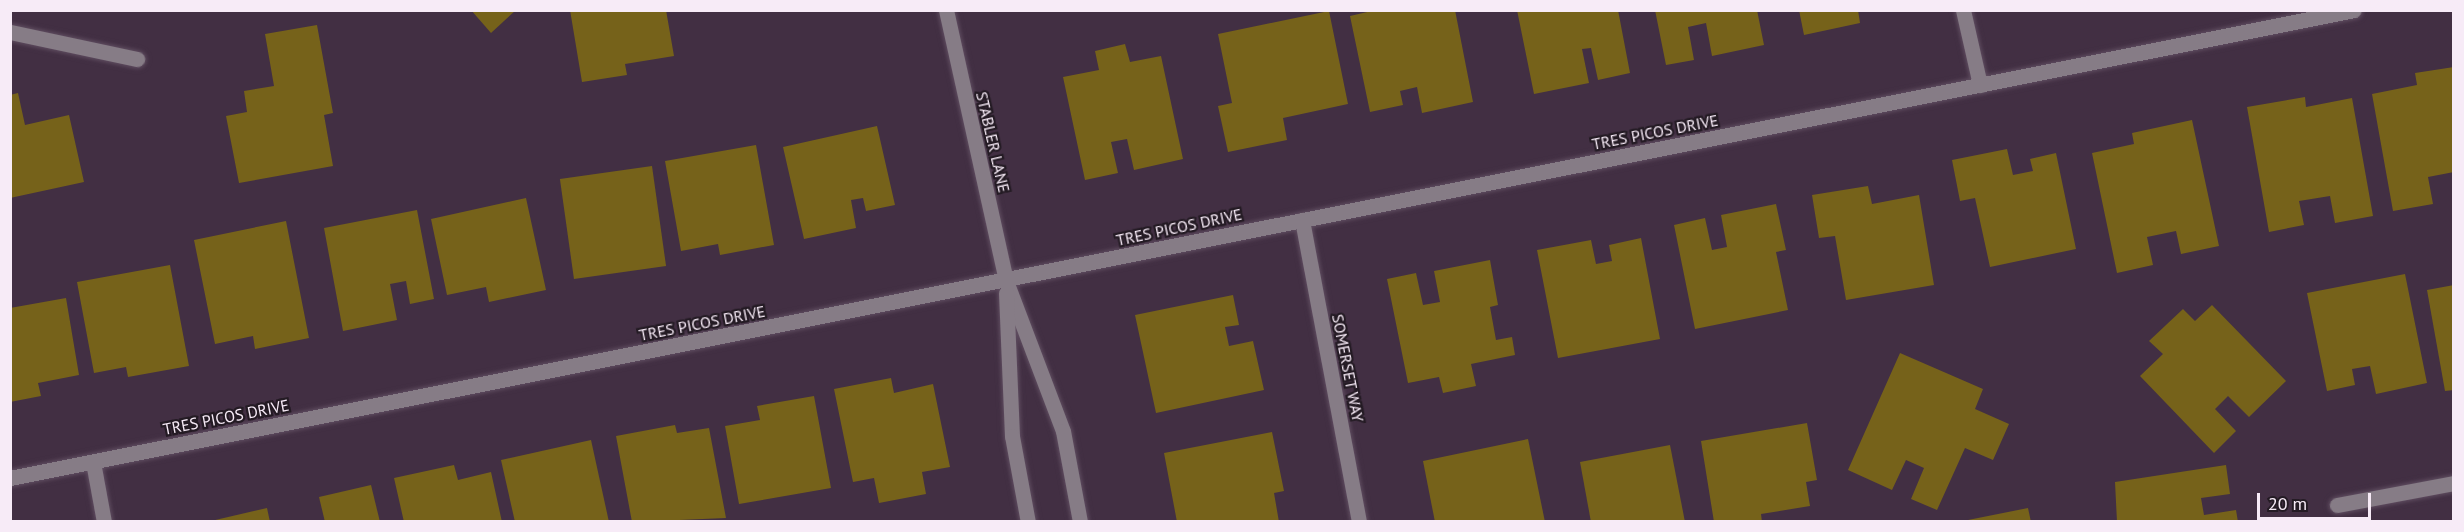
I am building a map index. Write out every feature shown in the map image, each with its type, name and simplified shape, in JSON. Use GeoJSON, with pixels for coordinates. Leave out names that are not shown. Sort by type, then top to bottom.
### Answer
{"type":"FeatureCollection","features":[{"type":"Feature","properties":{"kind":"street","name":"STABLER LANE"},"geometry":{"type":"LineString","coordinates":[[946,10],[1006,281],[1063,431],[1080,522]]}},
{"type":"Feature","properties":{"kind":"street"},"geometry":{"type":"LineString","coordinates":[[1963,10],[1980,85]]}},
{"type":"Feature","properties":{"kind":"street","name":"TRES PICOS DRIVE"},"geometry":{"type":"LineString","coordinates":[[10,478],[1006,281],[2354,10]]}},
{"type":"Feature","properties":{"kind":"street"},"geometry":{"type":"LineString","coordinates":[[10,32],[137,59]]}},
{"type":"Feature","properties":{"kind":"street","name":"SOMERSET WAY"},"geometry":{"type":"LineString","coordinates":[[1302,220],[1359,522]]}},
{"type":"Feature","properties":{"kind":"street","name":"STABLER LANE"},"geometry":{"type":"LineString","coordinates":[[1006,281],[1012,436],[1028,522]]}},
{"type":"Feature","properties":{"kind":"street"},"geometry":{"type":"LineString","coordinates":[[93,462],[104,522]]}},
{"type":"Feature","properties":{"kind":"street"},"geometry":{"type":"LineString","coordinates":[[2337,505],[2454,483]]}},
{"type":"Feature","properties":{"kind":"building"},"geometry":{"type":"Polygon","coordinates":[[[471,10],[516,10],[491,33],[471,10]]]}},
{"type":"Feature","properties":{"kind":"building"},"geometry":{"type":"Polygon","coordinates":[[[570,10],[666,10],[674,56],[625,64],[627,75],[582,82],[570,10]]]}},
{"type":"Feature","properties":{"kind":"building"},"geometry":{"type":"Polygon","coordinates":[[[1376,10],[1455,10],[1473,102],[1422,113],[1417,87],[1400,91],[1403,105],[1370,112],[1350,16],[1376,10]]]}},
{"type":"Feature","properties":{"kind":"building"},"geometry":{"type":"Polygon","coordinates":[[[1517,10],[1618,10],[1630,73],[1598,80],[1591,48],[1582,49],[1589,83],[1534,94],[1517,10]]]}},
{"type":"Feature","properties":{"kind":"building"},"geometry":{"type":"Polygon","coordinates":[[[1655,10],[1757,10],[1764,45],[1712,56],[1706,23],[1688,27],[1694,60],[1666,65],[1655,10]]]}},
{"type":"Feature","properties":{"kind":"building"},"geometry":{"type":"Polygon","coordinates":[[[1799,10],[1858,10],[1860,23],[1804,35],[1799,10]]]}},
{"type":"Feature","properties":{"kind":"building"},"geometry":{"type":"Polygon","coordinates":[[[1329,11],[1348,104],[1283,118],[1287,140],[1228,152],[1218,106],[1232,103],[1218,34],[1329,11]]]}},
{"type":"Feature","properties":{"kind":"building"},"geometry":{"type":"Polygon","coordinates":[[[317,25],[333,113],[324,115],[333,166],[239,183],[226,116],[247,112],[244,91],[274,86],[265,34],[317,25]]]}},
{"type":"Feature","properties":{"kind":"building"},"geometry":{"type":"Polygon","coordinates":[[[1125,44],[1130,62],[1161,56],[1183,159],[1134,170],[1127,139],[1111,142],[1118,173],[1085,180],[1063,77],[1099,70],[1095,51],[1125,44]]]}},
{"type":"Feature","properties":{"kind":"building"},"geometry":{"type":"Polygon","coordinates":[[[2454,67],[2454,172],[2428,177],[2433,204],[2393,211],[2372,94],[2417,85],[2415,73],[2454,67]]]}},
{"type":"Feature","properties":{"kind":"building"},"geometry":{"type":"Polygon","coordinates":[[[18,93],[25,125],[69,115],[84,182],[10,198],[10,95],[18,93]]]}},
{"type":"Feature","properties":{"kind":"building"},"geometry":{"type":"Polygon","coordinates":[[[2305,97],[2306,107],[2352,98],[2373,216],[2335,223],[2330,196],[2299,201],[2304,225],[2269,232],[2247,107],[2305,97]]]}},
{"type":"Feature","properties":{"kind":"building"},"geometry":{"type":"Polygon","coordinates":[[[2192,120],[2219,246],[2181,254],[2176,231],[2147,237],[2153,265],[2117,273],[2092,153],[2134,144],[2132,133],[2192,120]]]}},
{"type":"Feature","properties":{"kind":"building"},"geometry":{"type":"Polygon","coordinates":[[[877,126],[895,205],[866,211],[863,198],[851,200],[856,228],[804,239],[783,147],[877,126]]]}},
{"type":"Feature","properties":{"kind":"building"},"geometry":{"type":"Polygon","coordinates":[[[756,145],[774,245],[720,255],[718,244],[681,251],[665,161],[756,145]]]}},
{"type":"Feature","properties":{"kind":"building"},"geometry":{"type":"Polygon","coordinates":[[[2007,149],[2013,175],[2033,171],[2030,159],[2056,153],[2076,249],[1990,267],[1975,198],[1960,201],[1952,160],[2007,149]]]}},
{"type":"Feature","properties":{"kind":"building"},"geometry":{"type":"Polygon","coordinates":[[[652,166],[666,266],[574,279],[560,179],[652,166]]]}},
{"type":"Feature","properties":{"kind":"building"},"geometry":{"type":"Polygon","coordinates":[[[1868,186],[1872,204],[1919,195],[1934,285],[1846,300],[1835,236],[1819,238],[1812,195],[1868,186]]]}},
{"type":"Feature","properties":{"kind":"building"},"geometry":{"type":"Polygon","coordinates":[[[526,198],[546,290],[489,302],[486,287],[447,295],[431,219],[526,198]]]}},
{"type":"Feature","properties":{"kind":"building"},"geometry":{"type":"Polygon","coordinates":[[[1776,204],[1786,250],[1776,252],[1788,310],[1695,329],[1674,225],[1705,218],[1712,250],[1727,247],[1721,215],[1776,204]]]}},
{"type":"Feature","properties":{"kind":"building"},"geometry":{"type":"Polygon","coordinates":[[[417,210],[434,299],[410,304],[406,281],[390,284],[397,320],[343,331],[324,228],[417,210]]]}},
{"type":"Feature","properties":{"kind":"building"},"geometry":{"type":"Polygon","coordinates":[[[286,221],[309,338],[255,349],[253,336],[215,344],[194,240],[286,221]]]}},
{"type":"Feature","properties":{"kind":"building"},"geometry":{"type":"Polygon","coordinates":[[[1641,238],[1660,339],[1558,358],[1537,250],[1591,240],[1596,264],[1612,261],[1609,245],[1641,238]]]}},
{"type":"Feature","properties":{"kind":"building"},"geometry":{"type":"Polygon","coordinates":[[[1490,260],[1498,305],[1490,307],[1496,340],[1512,337],[1515,355],[1471,364],[1476,386],[1443,393],[1439,377],[1408,383],[1387,279],[1416,273],[1423,305],[1440,302],[1434,271],[1490,260]]]}},
{"type":"Feature","properties":{"kind":"building"},"geometry":{"type":"Polygon","coordinates":[[[170,265],[189,366],[128,377],[126,367],[94,373],[77,282],[170,265]]]}},
{"type":"Feature","properties":{"kind":"building"},"geometry":{"type":"Polygon","coordinates":[[[2405,274],[2427,383],[2376,394],[2370,366],[2352,369],[2355,385],[2327,391],[2307,293],[2405,274]]]}},
{"type":"Feature","properties":{"kind":"building"},"geometry":{"type":"Polygon","coordinates":[[[2454,285],[2454,390],[2445,391],[2427,290],[2454,285]]]}},
{"type":"Feature","properties":{"kind":"building"},"geometry":{"type":"Polygon","coordinates":[[[1233,295],[1239,325],[1225,327],[1229,346],[1253,341],[1264,390],[1156,413],[1135,315],[1233,295]]]}},
{"type":"Feature","properties":{"kind":"building"},"geometry":{"type":"Polygon","coordinates":[[[66,298],[79,375],[38,383],[41,396],[10,402],[10,308],[66,298]]]}},
{"type":"Feature","properties":{"kind":"building"},"geometry":{"type":"Polygon","coordinates":[[[2212,305],[2286,381],[2249,417],[2228,396],[2215,409],[2236,431],[2214,453],[2140,376],[2163,354],[2149,341],[2183,309],[2195,321],[2212,305]]]}},
{"type":"Feature","properties":{"kind":"building"},"geometry":{"type":"Polygon","coordinates":[[[1900,353],[1983,389],[1975,409],[2009,424],[1993,460],[1965,448],[1937,510],[1911,499],[1924,468],[1906,460],[1892,490],[1848,470],[1900,353]]]}},
{"type":"Feature","properties":{"kind":"building"},"geometry":{"type":"Polygon","coordinates":[[[891,378],[894,393],[933,384],[950,467],[922,472],[926,494],[879,503],[874,478],[853,482],[834,389],[891,378]]]}},
{"type":"Feature","properties":{"kind":"building"},"geometry":{"type":"Polygon","coordinates":[[[814,396],[831,488],[739,504],[725,426],[760,420],[757,406],[814,396]]]}},
{"type":"Feature","properties":{"kind":"building"},"geometry":{"type":"Polygon","coordinates":[[[1807,423],[1817,480],[1806,482],[1810,506],[1761,514],[1762,522],[1714,522],[1701,441],[1807,423]]]}},
{"type":"Feature","properties":{"kind":"building"},"geometry":{"type":"Polygon","coordinates":[[[675,425],[677,433],[709,428],[726,518],[632,522],[616,436],[675,425]]]}},
{"type":"Feature","properties":{"kind":"building"},"geometry":{"type":"Polygon","coordinates":[[[1272,432],[1284,491],[1274,493],[1279,522],[1177,522],[1164,453],[1272,432]]]}},
{"type":"Feature","properties":{"kind":"building"},"geometry":{"type":"Polygon","coordinates":[[[1528,439],[1545,522],[1435,522],[1423,461],[1528,439]]]}},
{"type":"Feature","properties":{"kind":"building"},"geometry":{"type":"Polygon","coordinates":[[[591,440],[609,522],[515,522],[501,460],[591,440]]]}},
{"type":"Feature","properties":{"kind":"building"},"geometry":{"type":"Polygon","coordinates":[[[1670,445],[1685,522],[1591,522],[1580,462],[1670,445]]]}},
{"type":"Feature","properties":{"kind":"building"},"geometry":{"type":"Polygon","coordinates":[[[454,465],[458,480],[491,472],[502,522],[404,522],[394,478],[454,465]]]}},
{"type":"Feature","properties":{"kind":"building"},"geometry":{"type":"Polygon","coordinates":[[[2226,465],[2230,494],[2201,498],[2204,515],[2236,510],[2238,522],[2117,522],[2115,482],[2226,465]]]}},
{"type":"Feature","properties":{"kind":"building"},"geometry":{"type":"Polygon","coordinates":[[[371,485],[380,522],[325,522],[319,497],[371,485]]]}},
{"type":"Feature","properties":{"kind":"building"},"geometry":{"type":"Polygon","coordinates":[[[267,508],[270,522],[211,522],[211,521],[267,508]]]}},
{"type":"Feature","properties":{"kind":"building"},"geometry":{"type":"Polygon","coordinates":[[[2028,508],[2031,522],[1968,522],[1968,520],[2028,508]]]}}]}
